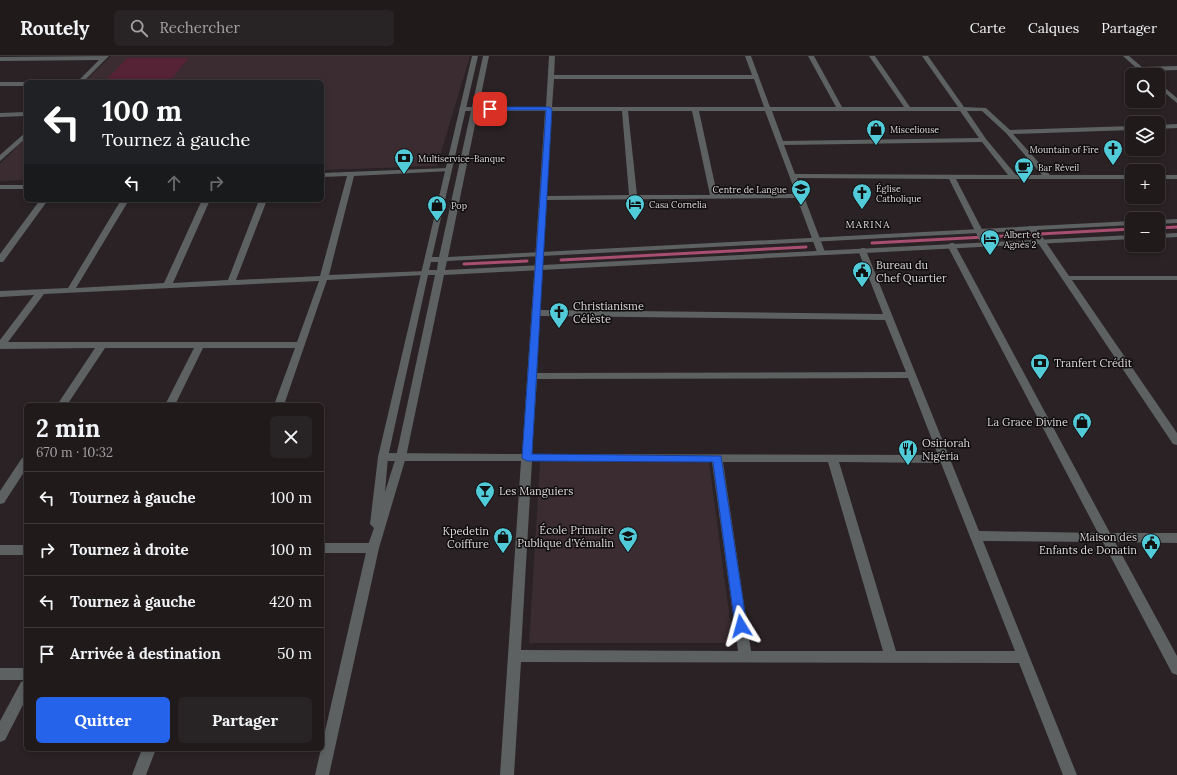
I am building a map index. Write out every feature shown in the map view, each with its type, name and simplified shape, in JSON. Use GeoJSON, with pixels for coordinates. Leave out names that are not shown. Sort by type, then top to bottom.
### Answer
{"type":"FeatureCollection","features":[{"type":"Feature","properties":{"kind":"street"},"geometry":{"type":"LineString","coordinates":[[373,548],[383,457],[475,56]]}},
{"type":"Feature","properties":{"kind":"street"},"geometry":{"type":"LineString","coordinates":[[322,775],[373,548],[401,457],[486,56]]}},
{"type":"Feature","properties":{"kind":"street"},"geometry":{"type":"LineString","coordinates":[[507,775],[552,56]]}},
{"type":"Feature","properties":{"kind":"street"},"geometry":{"type":"LineString","coordinates":[[748,56],[821,252]]}},
{"type":"Feature","properties":{"kind":"street"},"geometry":{"type":"LineString","coordinates":[[811,56],[840,109]]}},
{"type":"Feature","properties":{"kind":"street"},"geometry":{"type":"LineString","coordinates":[[872,56],[908,109]]}},
{"type":"Feature","properties":{"kind":"street"},"geometry":{"type":"LineString","coordinates":[[925,56],[984,140],[1014,177]]}},
{"type":"Feature","properties":{"kind":"street"},"geometry":{"type":"LineString","coordinates":[[1126,56],[1140,68]]}},
{"type":"Feature","properties":{"kind":"street"},"geometry":{"type":"LineString","coordinates":[[0,59],[106,57]]}},
{"type":"Feature","properties":{"kind":"street"},"geometry":{"type":"LineString","coordinates":[[82,80],[106,57]]}},
{"type":"Feature","properties":{"kind":"street"},"geometry":{"type":"LineString","coordinates":[[1165,68],[1177,68]]}},
{"type":"Feature","properties":{"kind":"street"},"geometry":{"type":"LineString","coordinates":[[551,77],[755,77]]}},
{"type":"Feature","properties":{"kind":"street"},"geometry":{"type":"LineString","coordinates":[[0,84],[24,84]]}},
{"type":"Feature","properties":{"kind":"street"},"geometry":{"type":"LineString","coordinates":[[1165,91],[1177,101]]}},
{"type":"Feature","properties":{"kind":"street"},"geometry":{"type":"LineString","coordinates":[[1168,94],[1177,93]]}},
{"type":"Feature","properties":{"kind":"street"},"geometry":{"type":"LineString","coordinates":[[462,109],[984,109],[1008,132],[1048,178]]}},
{"type":"Feature","properties":{"kind":"street"},"geometry":{"type":"LineString","coordinates":[[625,109],[633,196]]}},
{"type":"Feature","properties":{"kind":"street"},"geometry":{"type":"LineString","coordinates":[[695,109],[714,196]]}},
{"type":"Feature","properties":{"kind":"street"},"geometry":{"type":"LineString","coordinates":[[0,114],[24,114]]}},
{"type":"Feature","properties":{"kind":"street"},"geometry":{"type":"LineString","coordinates":[[1165,127],[1177,126]]}},
{"type":"Feature","properties":{"kind":"street"},"geometry":{"type":"LineString","coordinates":[[1008,132],[1125,128]]}},
{"type":"Feature","properties":{"kind":"street"},"geometry":{"type":"LineString","coordinates":[[0,159],[24,136]]}},
{"type":"Feature","properties":{"kind":"street"},"geometry":{"type":"LineString","coordinates":[[780,143],[984,140]]}},
{"type":"Feature","properties":{"kind":"street"},"geometry":{"type":"LineString","coordinates":[[324,175],[448,170]]}},
{"type":"Feature","properties":{"kind":"street"},"geometry":{"type":"LineString","coordinates":[[279,403],[324,278],[350,174]]}},
{"type":"Feature","properties":{"kind":"street"},"geometry":{"type":"LineString","coordinates":[[793,176],[1125,178]]}},
{"type":"Feature","properties":{"kind":"street"},"geometry":{"type":"LineString","coordinates":[[952,177],[985,243]]}},
{"type":"Feature","properties":{"kind":"street"},"geometry":{"type":"LineString","coordinates":[[1165,178],[1177,177]]}},
{"type":"Feature","properties":{"kind":"street"},"geometry":{"type":"LineString","coordinates":[[0,187],[24,187]]}},
{"type":"Feature","properties":{"kind":"street"},"geometry":{"type":"LineString","coordinates":[[543,198],[633,196],[801,196]]}},
{"type":"Feature","properties":{"kind":"street"},"geometry":{"type":"LineString","coordinates":[[0,260],[43,202]]}},
{"type":"Feature","properties":{"kind":"street"},"geometry":{"type":"LineString","coordinates":[[70,291],[124,202]]}},
{"type":"Feature","properties":{"kind":"street"},"geometry":{"type":"LineString","coordinates":[[167,286],[205,202]]}},
{"type":"Feature","properties":{"kind":"street"},"geometry":{"type":"LineString","coordinates":[[231,283],[262,202]]}},
{"type":"Feature","properties":{"kind":"street"},"geometry":{"type":"LineString","coordinates":[[1165,222],[1177,221]]}},
{"type":"Feature","properties":{"kind":"street"},"geometry":{"type":"LineString","coordinates":[[428,260],[1125,223]]}},
{"type":"Feature","properties":{"kind":"street"},"geometry":{"type":"LineString","coordinates":[[1032,228],[1177,441]]}},
{"type":"Feature","properties":{"kind":"street"},"geometry":{"type":"LineString","coordinates":[[1165,236],[1177,235]]}},
{"type":"Feature","properties":{"kind":"street"},"geometry":{"type":"LineString","coordinates":[[0,294],[1040,240],[1125,237]]}},
{"type":"Feature","properties":{"kind":"street"},"geometry":{"type":"LineString","coordinates":[[951,245],[1177,669]]}},
{"type":"Feature","properties":{"kind":"street"},"geometry":{"type":"LineString","coordinates":[[862,250],[1070,775]]}},
{"type":"Feature","properties":{"kind":"street"},"geometry":{"type":"LineString","coordinates":[[1066,278],[1175,280]]}},
{"type":"Feature","properties":{"kind":"street"},"geometry":{"type":"LineString","coordinates":[[0,345],[41,292]]}},
{"type":"Feature","properties":{"kind":"street"},"geometry":{"type":"LineString","coordinates":[[536,313],[889,317]]}},
{"type":"Feature","properties":{"kind":"street"},"geometry":{"type":"LineString","coordinates":[[0,345],[300,345]]}},
{"type":"Feature","properties":{"kind":"street"},"geometry":{"type":"LineString","coordinates":[[63,403],[102,345]]}},
{"type":"Feature","properties":{"kind":"street"},"geometry":{"type":"LineString","coordinates":[[171,403],[200,345]]}},
{"type":"Feature","properties":{"kind":"street"},"geometry":{"type":"LineString","coordinates":[[532,376],[912,376]]}},
{"type":"Feature","properties":{"kind":"street"},"geometry":{"type":"LineString","coordinates":[[383,457],[945,459]]}},
{"type":"Feature","properties":{"kind":"street"},"geometry":{"type":"LineString","coordinates":[[717,458],[745,657]]}},
{"type":"Feature","properties":{"kind":"street"},"geometry":{"type":"LineString","coordinates":[[832,458],[891,657]]}},
{"type":"Feature","properties":{"kind":"street"},"geometry":{"type":"LineString","coordinates":[[0,500],[24,464]]}},
{"type":"Feature","properties":{"kind":"street"},"geometry":{"type":"LineString","coordinates":[[976,536],[1177,538]]}},
{"type":"Feature","properties":{"kind":"street"},"geometry":{"type":"LineString","coordinates":[[324,548],[373,548]]}},
{"type":"Feature","properties":{"kind":"street"},"geometry":{"type":"LineString","coordinates":[[0,550],[24,550]]}},
{"type":"Feature","properties":{"kind":"street"},"geometry":{"type":"LineString","coordinates":[[514,656],[1024,657]]}},
{"type":"Feature","properties":{"kind":"street"},"geometry":{"type":"LineString","coordinates":[[0,674],[24,674]]}},
{"type":"Feature","properties":{"kind":"street"},"geometry":{"type":"LineString","coordinates":[[0,735],[24,690]]}},
{"type":"Feature","properties":{"kind":"street"},"geometry":{"type":"LineString","coordinates":[[139,775],[148,751]]}},
{"type":"Feature","properties":{"kind":"shaded area"},"geometry":{"type":"Polygon","coordinates":[[[111,56],[470,56],[437,166],[324,170],[324,80],[86,80],[111,56]]]}},
{"type":"Feature","properties":{"kind":"shaded area"},"geometry":{"type":"Polygon","coordinates":[[[127,58],[189,58],[171,80],[106,80],[127,58]]]}},
{"type":"Feature","properties":{"kind":"shaded area"},"geometry":{"type":"Polygon","coordinates":[[[24,140],[24,180],[0,181],[0,164],[24,140]]]}},
{"type":"Feature","properties":{"kind":"shaded area","name":"École Primaire Publique d'Yémalin"},"geometry":{"type":"Polygon","coordinates":[[[540,462],[709,462],[733,643],[529,643],[540,462]]]}},
{"type":"Feature","properties":{"kind":"waterway"},"geometry":{"type":"LineString","coordinates":[[1165,228],[1177,227]]}},
{"type":"Feature","properties":{"kind":"waterway"},"geometry":{"type":"LineString","coordinates":[[872,243],[1125,229]]}},
{"type":"Feature","properties":{"kind":"waterway"},"geometry":{"type":"LineString","coordinates":[[561,260],[806,247]]}},
{"type":"Feature","properties":{"kind":"waterway"},"geometry":{"type":"LineString","coordinates":[[464,264],[527,261]]}},
{"type":"Feature","properties":{"kind":"place","name":"Misceliouse"},"geometry":{"type":"Point","coordinates":[876,146]}},
{"type":"Feature","properties":{"kind":"place","name":"Mountain of Fire"},"geometry":{"type":"Point","coordinates":[1113,166]}},
{"type":"Feature","properties":{"kind":"place","name":"Multiservice-Banque"},"geometry":{"type":"Point","coordinates":[404,175]}},
{"type":"Feature","properties":{"kind":"place","name":"Bar Réveil"},"geometry":{"type":"Point","coordinates":[1024,184]}},
{"type":"Feature","properties":{"kind":"place","name":"Centre de Langue"},"geometry":{"type":"Point","coordinates":[801,206]}},
{"type":"Feature","properties":{"kind":"place","name":"Église Catholique"},"geometry":{"type":"Point","coordinates":[862,210]}},
{"type":"Feature","properties":{"kind":"place","name":"Casa Cornelia"},"geometry":{"type":"Point","coordinates":[635,221]}},
{"type":"Feature","properties":{"kind":"place","name":"Pop"},"geometry":{"type":"Point","coordinates":[437,222]}},
{"type":"Feature","properties":{"kind":"place","name":"Albert et Agnès 2"},"geometry":{"type":"Point","coordinates":[990,256]}},
{"type":"Feature","properties":{"kind":"place","name":"Bureau du Chef Quartier"},"geometry":{"type":"Point","coordinates":[862,288]}},
{"type":"Feature","properties":{"kind":"place","name":"Christianisme Célèste"},"geometry":{"type":"Point","coordinates":[559,329]}},
{"type":"Feature","properties":{"kind":"place","name":"Tranfert Crédit"},"geometry":{"type":"Point","coordinates":[1040,380]}},
{"type":"Feature","properties":{"kind":"place","name":"La Grace Divine"},"geometry":{"type":"Point","coordinates":[1082,439]}},
{"type":"Feature","properties":{"kind":"place","name":"Osiriorah Nigéria"},"geometry":{"type":"Point","coordinates":[908,466]}},
{"type":"Feature","properties":{"kind":"place","name":"Les Manguiers"},"geometry":{"type":"Point","coordinates":[485,508]}},
{"type":"Feature","properties":{"kind":"place","name":"École Primaire Publique d'Yémalin"},"geometry":{"type":"Point","coordinates":[628,553]}},
{"type":"Feature","properties":{"kind":"place","name":"Kpedetin Coiffure"},"geometry":{"type":"Point","coordinates":[503,554]}},
{"type":"Feature","properties":{"kind":"place","name":"Maison des Enfants de Donatin"},"geometry":{"type":"Point","coordinates":[1151,560]}},
{"type":"Feature","properties":{"kind":"district","name":"MARINA"},"geometry":{"type":"Point","coordinates":[868,224]}},
{"type":"Feature","properties":{"kind":"route"},"geometry":{"type":"LineString","coordinates":[[490,109],[549,109],[527,458],[717,458],[741,626]]}}]}
